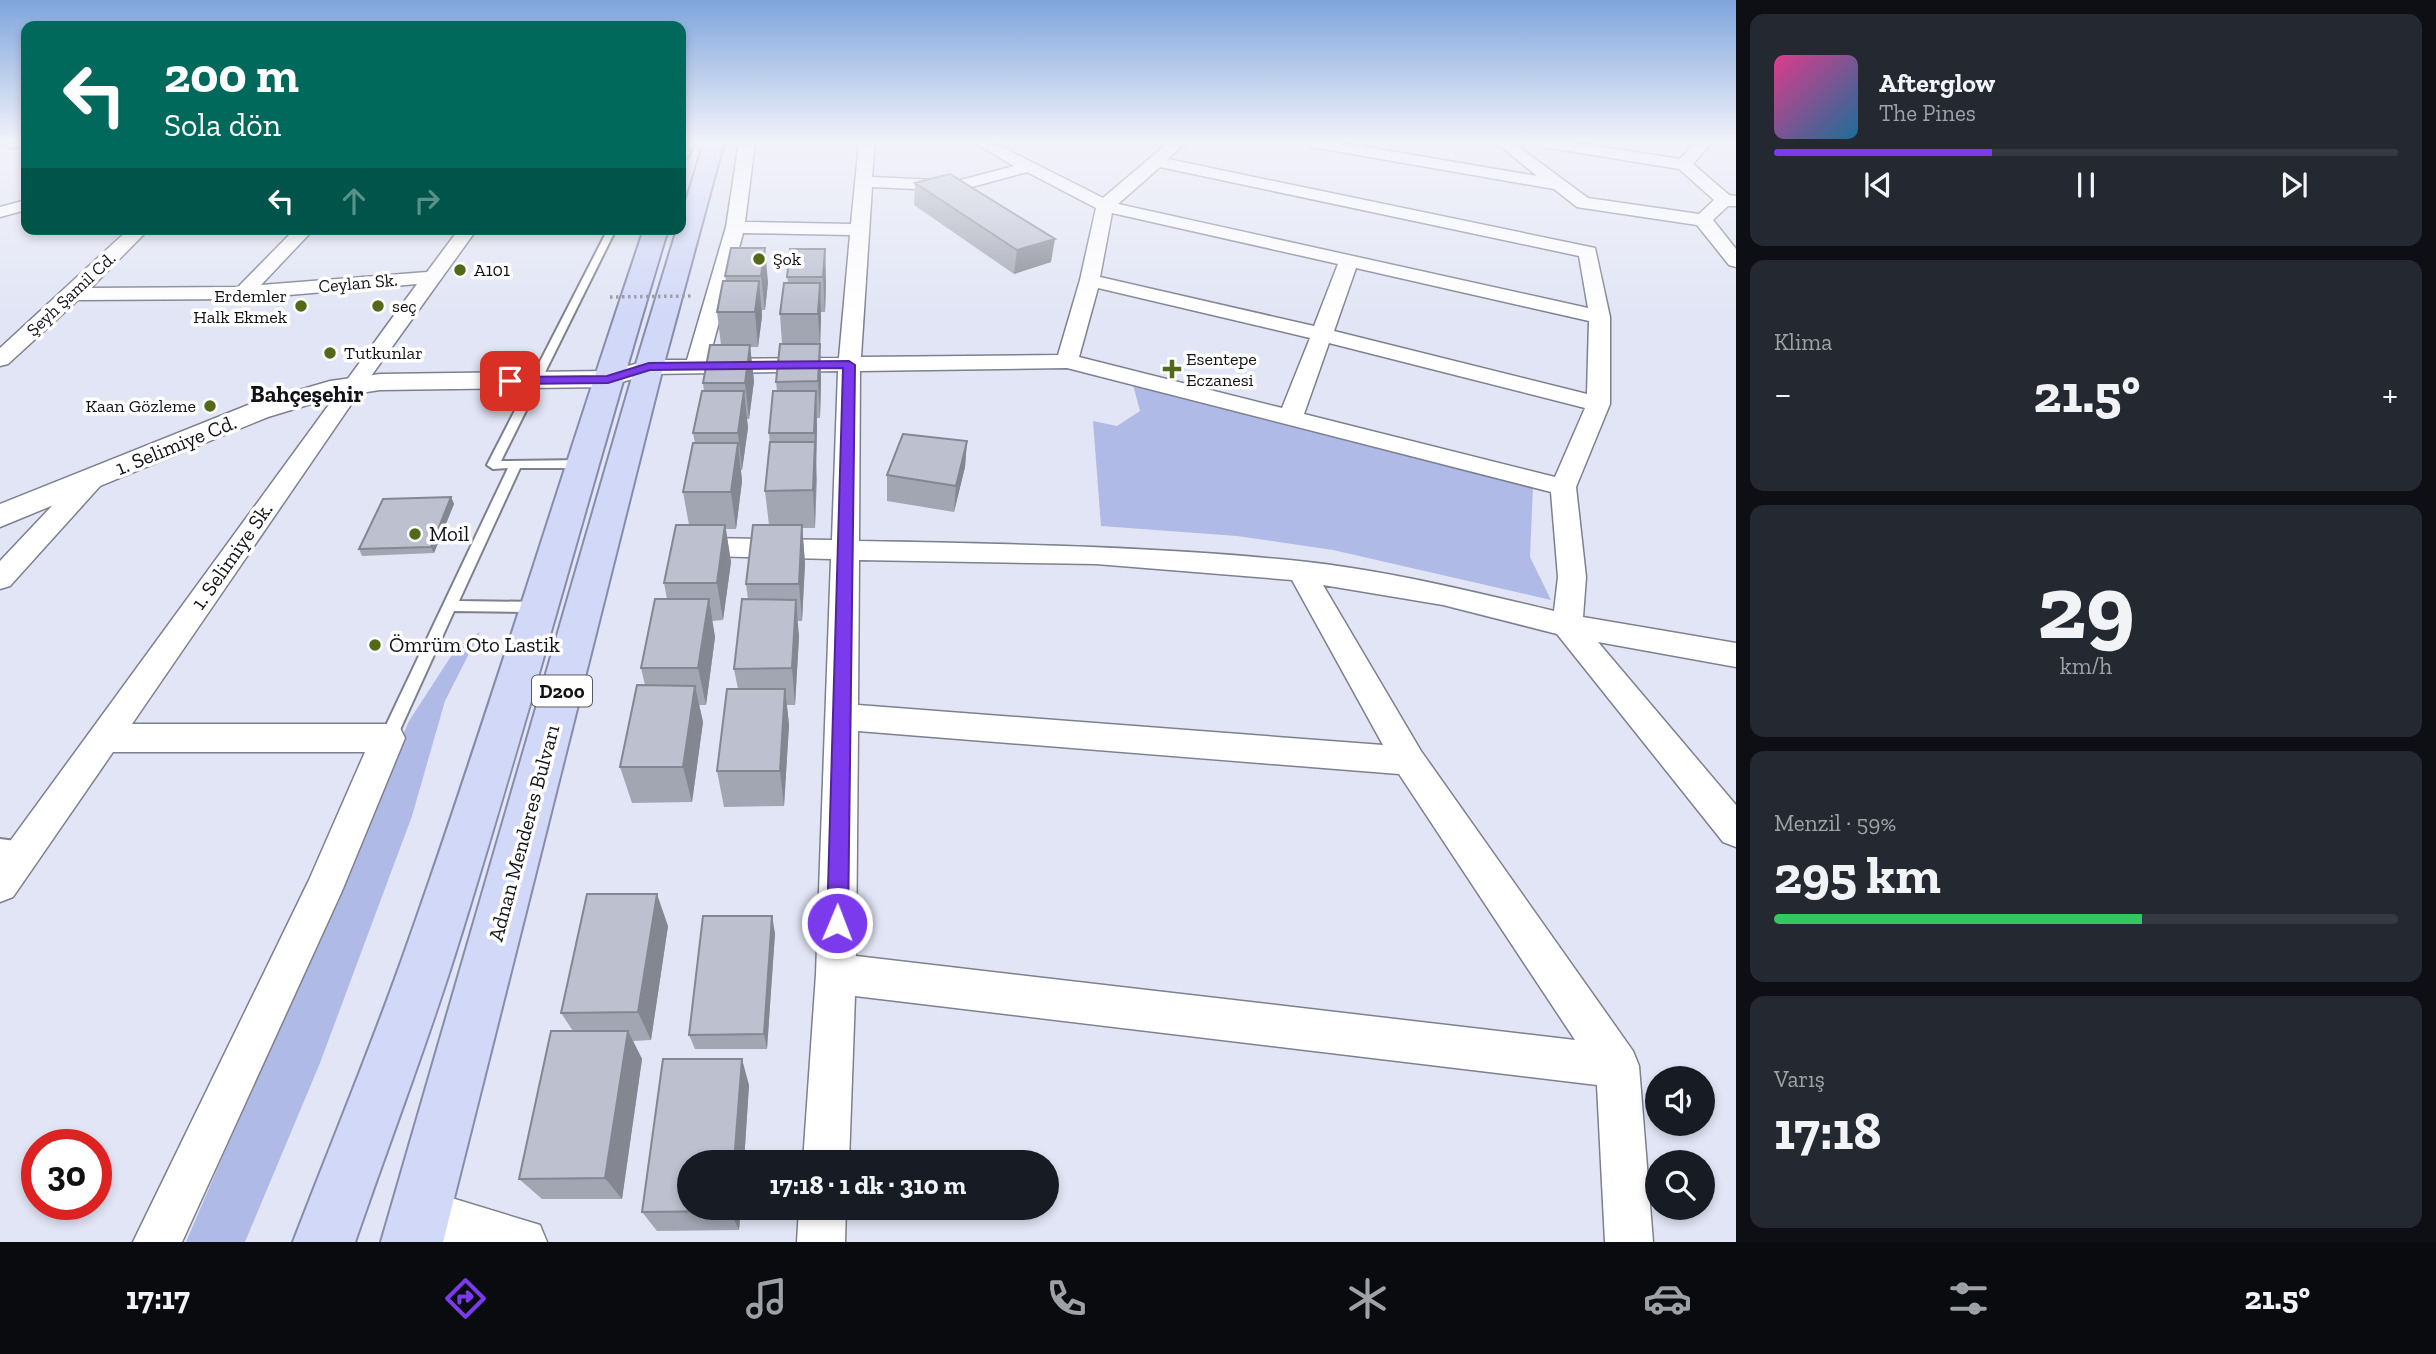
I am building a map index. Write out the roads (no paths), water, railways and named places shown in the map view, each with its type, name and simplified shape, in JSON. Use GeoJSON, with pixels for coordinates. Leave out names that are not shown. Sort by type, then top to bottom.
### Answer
{"type":"FeatureCollection","features":[{"type":"Feature","properties":{"kind":"highway","name":"Adnan Menderes Bulvarı"},"geometry":{"type":"LineString","coordinates":[[417,1228],[649,367],[697,200]]}},
{"type":"Feature","properties":{"kind":"highway","name":"D200"},"geometry":{"type":"LineString","coordinates":[[324,1242],[432,947],[585,464],[608,379],[654,235]]}},
{"type":"Feature","properties":{"kind":"street"},"geometry":{"type":"LineString","coordinates":[[696,367],[735,227],[739,200]]}},
{"type":"Feature","properties":{"kind":"street"},"geometry":{"type":"LineString","coordinates":[[827,1150],[836,974],[849,365],[863,200]]}},
{"type":"Feature","properties":{"kind":"street"},"geometry":{"type":"LineString","coordinates":[[1094,200],[1105,206],[1600,317]]}},
{"type":"Feature","properties":{"kind":"street"},"geometry":{"type":"LineString","coordinates":[[1067,361],[1090,280],[1105,206],[1112,200]]}},
{"type":"Feature","properties":{"kind":"street"},"geometry":{"type":"LineString","coordinates":[[1341,200],[1588,252]]}},
{"type":"Feature","properties":{"kind":"street"},"geometry":{"type":"LineString","coordinates":[[1579,200],[1583,203],[1703,220],[1736,261]]}},
{"type":"Feature","properties":{"kind":"street"},"geometry":{"type":"LineString","coordinates":[[1703,220],[1730,200]]}},
{"type":"Feature","properties":{"kind":"street"},"geometry":{"type":"LineString","coordinates":[[1583,203],[1588,252],[1600,317],[1598,404],[1563,487],[1572,577],[1567,625],[1736,831]]}},
{"type":"Feature","properties":{"kind":"street"},"geometry":{"type":"LineString","coordinates":[[0,212],[21,206]]}},
{"type":"Feature","properties":{"kind":"street"},"geometry":{"type":"LineString","coordinates":[[735,227],[860,230]]}},
{"type":"Feature","properties":{"kind":"street","name":"Şeyh Şamil Cd."},"geometry":{"type":"LineString","coordinates":[[0,359],[134,235]]}},
{"type":"Feature","properties":{"kind":"street"},"geometry":{"type":"LineString","coordinates":[[243,292],[299,235]]}},
{"type":"Feature","properties":{"kind":"street","name":"1. Selimiye Sk."},"geometry":{"type":"LineString","coordinates":[[0,886],[13,847],[103,738],[352,386],[464,235]]}},
{"type":"Feature","properties":{"kind":"street"},"geometry":{"type":"LineString","coordinates":[[1291,417],[1349,261]]}},
{"type":"Feature","properties":{"kind":"street","name":"Ceylan Sk."},"geometry":{"type":"LineString","coordinates":[[73,294],[243,292],[433,277]]}},
{"type":"Feature","properties":{"kind":"street"},"geometry":{"type":"LineString","coordinates":[[1090,280],[1321,334],[1598,404]]}},
{"type":"Feature","properties":{"kind":"street"},"geometry":{"type":"LineString","coordinates":[[608,379],[649,367],[1067,361],[1563,487]]}},
{"type":"Feature","properties":{"kind":"street","name":"1. Selimiye Cd."},"geometry":{"type":"LineString","coordinates":[[0,516],[258,411],[330,389],[380,382],[608,379]]}},
{"type":"Feature","properties":{"kind":"street"},"geometry":{"type":"LineString","coordinates":[[0,579],[92,479]]}},
{"type":"Feature","properties":{"kind":"street"},"geometry":{"type":"LineString","coordinates":[[707,547],[1096,555],[1301,571],[1443,594],[1567,625],[1736,655]]}},
{"type":"Feature","properties":{"kind":"street"},"geometry":{"type":"LineString","coordinates":[[1301,571],[1409,761],[1618,1066],[1629,1242]]}},
{"type":"Feature","properties":{"kind":"street"},"geometry":{"type":"LineString","coordinates":[[842,717],[1409,761]]}},
{"type":"Feature","properties":{"kind":"street"},"geometry":{"type":"LineString","coordinates":[[103,738],[388,738],[323,891],[157,1242]]}},
{"type":"Feature","properties":{"kind":"street"},"geometry":{"type":"LineString","coordinates":[[836,974],[1618,1066]]}},
{"type":"Feature","properties":{"kind":"street"},"geometry":{"type":"LineString","coordinates":[[821,1242],[822,1220]]}},
{"type":"Feature","properties":{"kind":"street"},"geometry":{"type":"LineString","coordinates":[[417,1228],[523,1242]]}},
{"type":"Feature","properties":{"kind":"lane"},"geometry":{"type":"LineString","coordinates":[[585,464],[493,465],[609,235]]}},
{"type":"Feature","properties":{"kind":"lane"},"geometry":{"type":"LineString","coordinates":[[388,738],[516,465]]}},
{"type":"Feature","properties":{"kind":"lane"},"geometry":{"type":"LineString","coordinates":[[450,606],[540,607]]}},
{"type":"Feature","properties":{"kind":"place","name":"Şok"},"geometry":{"type":"Point","coordinates":[759,259]}},
{"type":"Feature","properties":{"kind":"place","name":"A101"},"geometry":{"type":"Point","coordinates":[460,270]}},
{"type":"Feature","properties":{"kind":"place","name":"Erdemler Halk Ekmek"},"geometry":{"type":"Point","coordinates":[301,306]}},
{"type":"Feature","properties":{"kind":"place","name":"seç"},"geometry":{"type":"Point","coordinates":[378,306]}},
{"type":"Feature","properties":{"kind":"place","name":"Tutkunlar"},"geometry":{"type":"Point","coordinates":[330,353]}},
{"type":"Feature","properties":{"kind":"place","name":"Esentepe Eczanesi"},"geometry":{"type":"Point","coordinates":[1172,369]}},
{"type":"Feature","properties":{"kind":"place","name":"Kaan Gözleme"},"geometry":{"type":"Point","coordinates":[210,406]}},
{"type":"Feature","properties":{"kind":"place","name":"Moil"},"geometry":{"type":"Point","coordinates":[415,534]}},
{"type":"Feature","properties":{"kind":"place","name":"Ömrüm Oto Lastik"},"geometry":{"type":"Point","coordinates":[375,645]}},
{"type":"Feature","properties":{"kind":"district","name":"Bahçeşehir"},"geometry":{"type":"Point","coordinates":[307,394]}}]}
